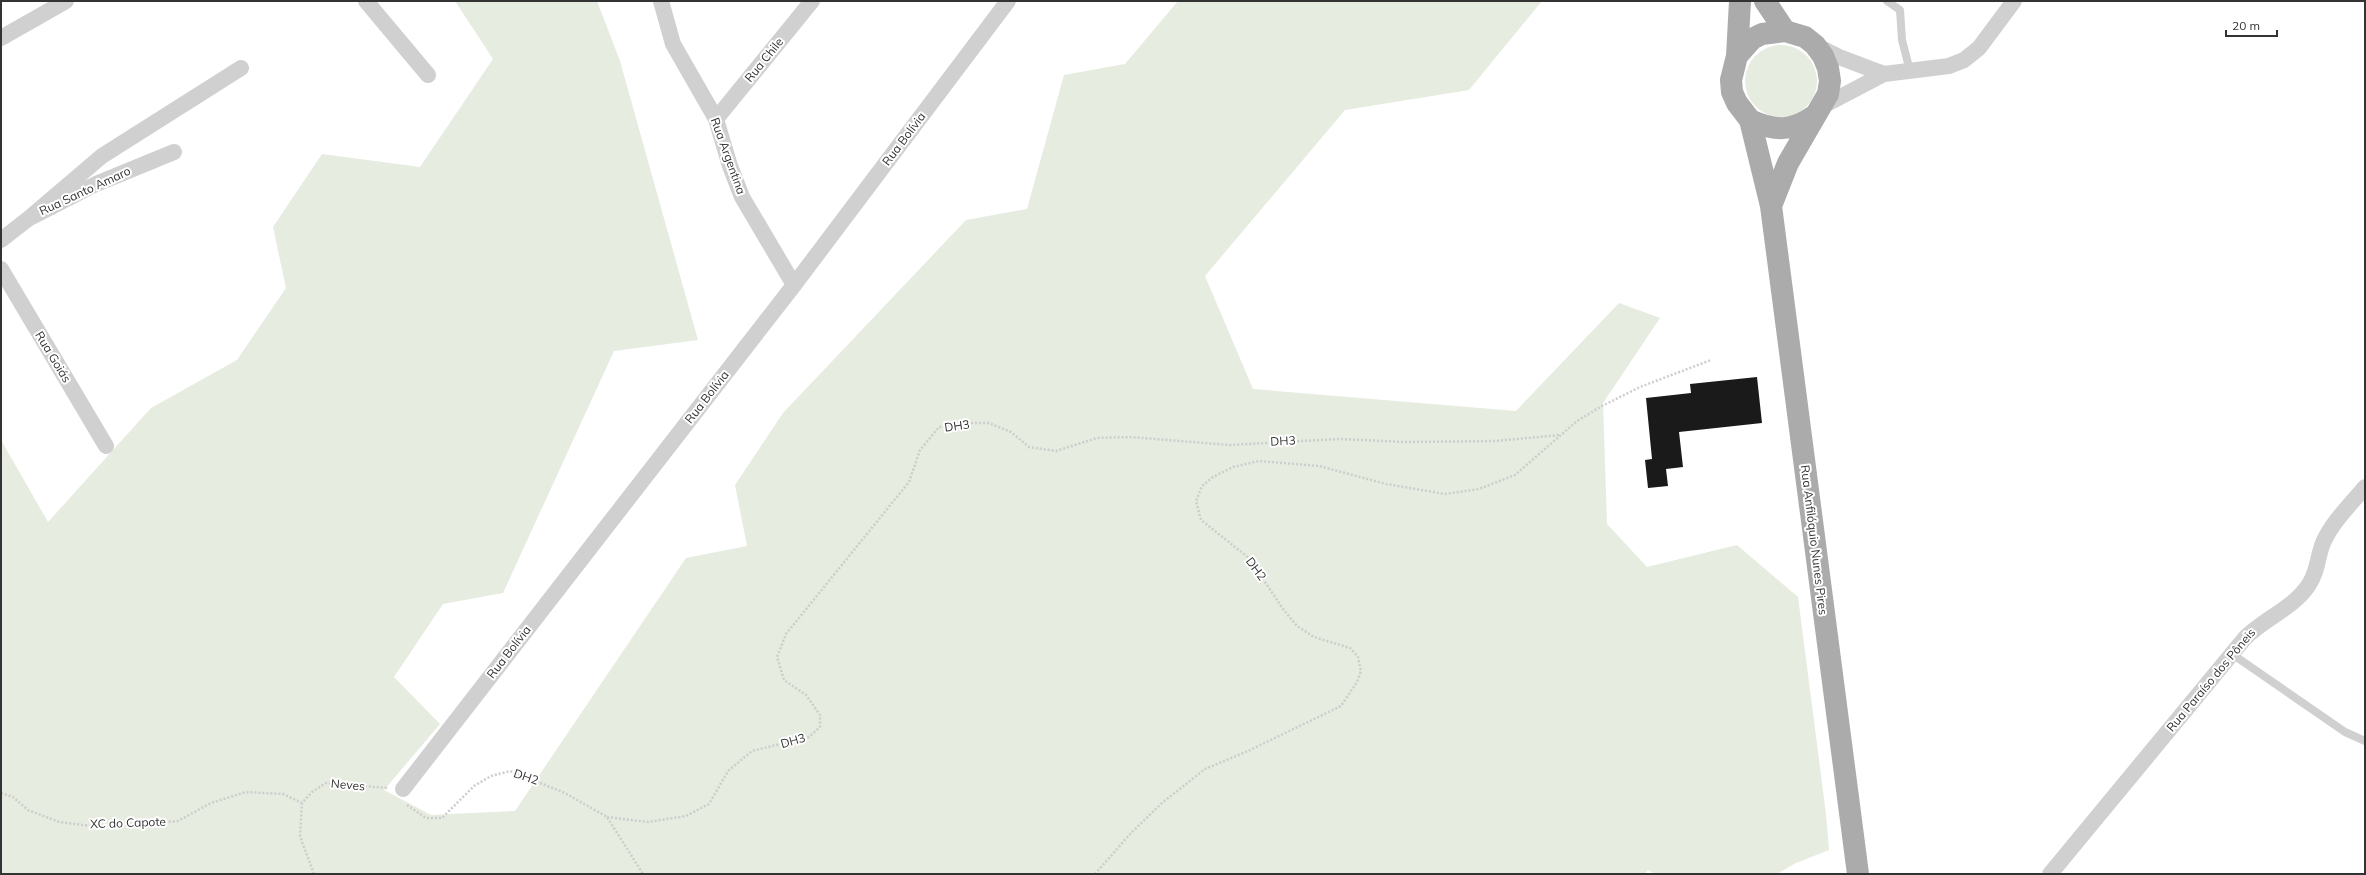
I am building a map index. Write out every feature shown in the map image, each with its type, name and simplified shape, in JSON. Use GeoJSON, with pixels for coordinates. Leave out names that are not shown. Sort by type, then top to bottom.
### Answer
{"type":"FeatureCollection","features":[{"type":"Feature","properties":{"kind":"main road","name":"Rua Anfilóquio Nunes Pires"},"geometry":{"type":"LineString","coordinates":[[1740,1],[1737,56],[1732,68],[1732,92],[1737,103],[1750,120],[1771,206],[1858,874]]}},
{"type":"Feature","properties":{"kind":"main road"},"geometry":{"type":"LineString","coordinates":[[1765,1],[1785,31]]}},
{"type":"Feature","properties":{"kind":"main road","name":"Rua Anfilóquio Nunes Pires"},"geometry":{"type":"LineString","coordinates":[[1771,206],[1788,162],[1828,94],[1830,81],[1826,62],[1815,45],[1805,37],[1785,31]]}},
{"type":"Feature","properties":{"kind":"main road"},"geometry":{"type":"LineString","coordinates":[[1737,56],[1752,39],[1768,32],[1785,31]]}},
{"type":"Feature","properties":{"kind":"main road"},"geometry":{"type":"LineString","coordinates":[[1750,120],[1765,127],[1778,130],[1804,124],[1818,111]]}},
{"type":"Feature","properties":{"kind":"street"},"geometry":{"type":"LineString","coordinates":[[1,38],[66,1]]}},
{"type":"Feature","properties":{"kind":"street"},"geometry":{"type":"LineString","coordinates":[[366,1],[428,75]]}},
{"type":"Feature","properties":{"kind":"street","name":"Rua Argentina"},"geometry":{"type":"LineString","coordinates":[[661,1],[673,44],[716,119],[742,197],[794,285]]}},
{"type":"Feature","properties":{"kind":"street","name":"Rua Chile"},"geometry":{"type":"LineString","coordinates":[[716,119],[812,1]]}},
{"type":"Feature","properties":{"kind":"street","name":"Rua Bolívia"},"geometry":{"type":"LineString","coordinates":[[403,789],[794,285],[1008,1]]}},
{"type":"Feature","properties":{"kind":"street"},"geometry":{"type":"LineString","coordinates":[[1818,111],[1884,74],[1949,66],[1964,60],[1979,48],[2014,1]]}},
{"type":"Feature","properties":{"kind":"street"},"geometry":{"type":"LineString","coordinates":[[1815,45],[1839,57],[1884,74]]}},
{"type":"Feature","properties":{"kind":"street"},"geometry":{"type":"LineString","coordinates":[[28,219],[102,156],[241,68]]}},
{"type":"Feature","properties":{"kind":"street","name":"Rua Santo Amaro"},"geometry":{"type":"LineString","coordinates":[[1,240],[28,219],[96,184],[174,152]]}},
{"type":"Feature","properties":{"kind":"street","name":"Rua Goiás"},"geometry":{"type":"LineString","coordinates":[[1,269],[106,446]]}},
{"type":"Feature","properties":{"kind":"street","name":"Rua Paraíso dos Pôneis"},"geometry":{"type":"LineString","coordinates":[[2050,874],[2253,630],[2291,603],[2308,587],[2318,569],[2323,544],[2332,529],[2365,487]]}},
{"type":"Feature","properties":{"kind":"lane"},"geometry":{"type":"LineString","coordinates":[[1887,1],[1900,10],[1902,40],[1910,71]]}},
{"type":"Feature","properties":{"kind":"lane"},"geometry":{"type":"LineString","coordinates":[[2232,654],[2345,732],[2365,740]]}},
{"type":"Feature","properties":{"kind":"path","name":"DH2"},"geometry":{"type":"LineString","coordinates":[[1095,874],[1142,823],[1205,768],[1248,751],[1341,706],[1357,682],[1361,670],[1358,657],[1350,648],[1314,636],[1298,626],[1283,609],[1249,558],[1201,520],[1196,501],[1202,486],[1213,477],[1233,467],[1259,461],[1320,466],[1386,484],[1445,494],[1479,490],[1515,475],[1577,421],[1640,387],[1711,360]]}},
{"type":"Feature","properties":{"kind":"path","name":"DH3"},"geometry":{"type":"LineString","coordinates":[[607,817],[648,822],[686,816],[708,804],[728,771],[752,751],[809,737],[820,727],[820,715],[806,695],[784,680],[777,657],[786,634],[908,482],[920,450],[939,428],[962,423],[989,423],[1011,432],[1029,447],[1056,451],[1097,438],[1130,437],[1229,445],[1339,439],[1405,442],[1495,441],[1560,435]]}},
{"type":"Feature","properties":{"kind":"path","name":"DH2"},"geometry":{"type":"LineString","coordinates":[[403,789],[408,806],[426,818],[442,818],[474,786],[491,776],[510,771],[565,793],[607,817],[643,874]]}},
{"type":"Feature","properties":{"kind":"path","name":"Neves"},"geometry":{"type":"LineString","coordinates":[[302,803],[312,792],[326,783],[403,789]]}},
{"type":"Feature","properties":{"kind":"path","name":"XC do Capote"},"geometry":{"type":"LineString","coordinates":[[1,793],[13,797],[28,810],[60,822],[100,827],[178,821],[211,803],[246,792],[283,794],[302,803]]}},
{"type":"Feature","properties":{"kind":"path"},"geometry":{"type":"LineString","coordinates":[[302,803],[300,836],[314,874]]}},
{"type":"Feature","properties":{"kind":"shaded area"},"geometry":{"type":"Polygon","coordinates":[[[455,1],[597,1],[620,61],[698,340],[614,351],[503,593],[443,604],[394,677],[440,724],[384,790],[431,815],[515,811],[686,558],[747,546],[735,485],[783,413],[966,220],[1027,209],[1064,75],[1125,64],[1178,1],[1542,1],[1469,90],[1345,110],[1205,276],[1253,389],[1516,411],[1619,303],[1660,318],[1603,403],[1607,524],[1647,567],[1737,545],[1798,597],[1826,814],[1829,850],[1796,863],[1777,874],[1654,874],[1648,870],[1645,874],[1,874],[1,440],[48,522],[151,408],[237,360],[286,288],[273,227],[322,154],[420,167],[493,59],[455,1]]]}},
{"type":"Feature","properties":{"kind":"shaded area"},"geometry":{"type":"Polygon","coordinates":[[[1781,45],[1795,48],[1807,55],[1814,67],[1817,81],[1814,95],[1807,107],[1795,114],[1781,117],[1767,114],[1755,107],[1748,95],[1745,81],[1748,67],[1755,55],[1767,48],[1781,45]]]}},
{"type":"Feature","properties":{"kind":"building"},"geometry":{"type":"Polygon","coordinates":[[[1757,377],[1762,423],[1679,432],[1683,467],[1666,469],[1668,486],[1648,488],[1645,460],[1652,459],[1646,398],[1691,393],[1690,384],[1757,377]]]}}]}
